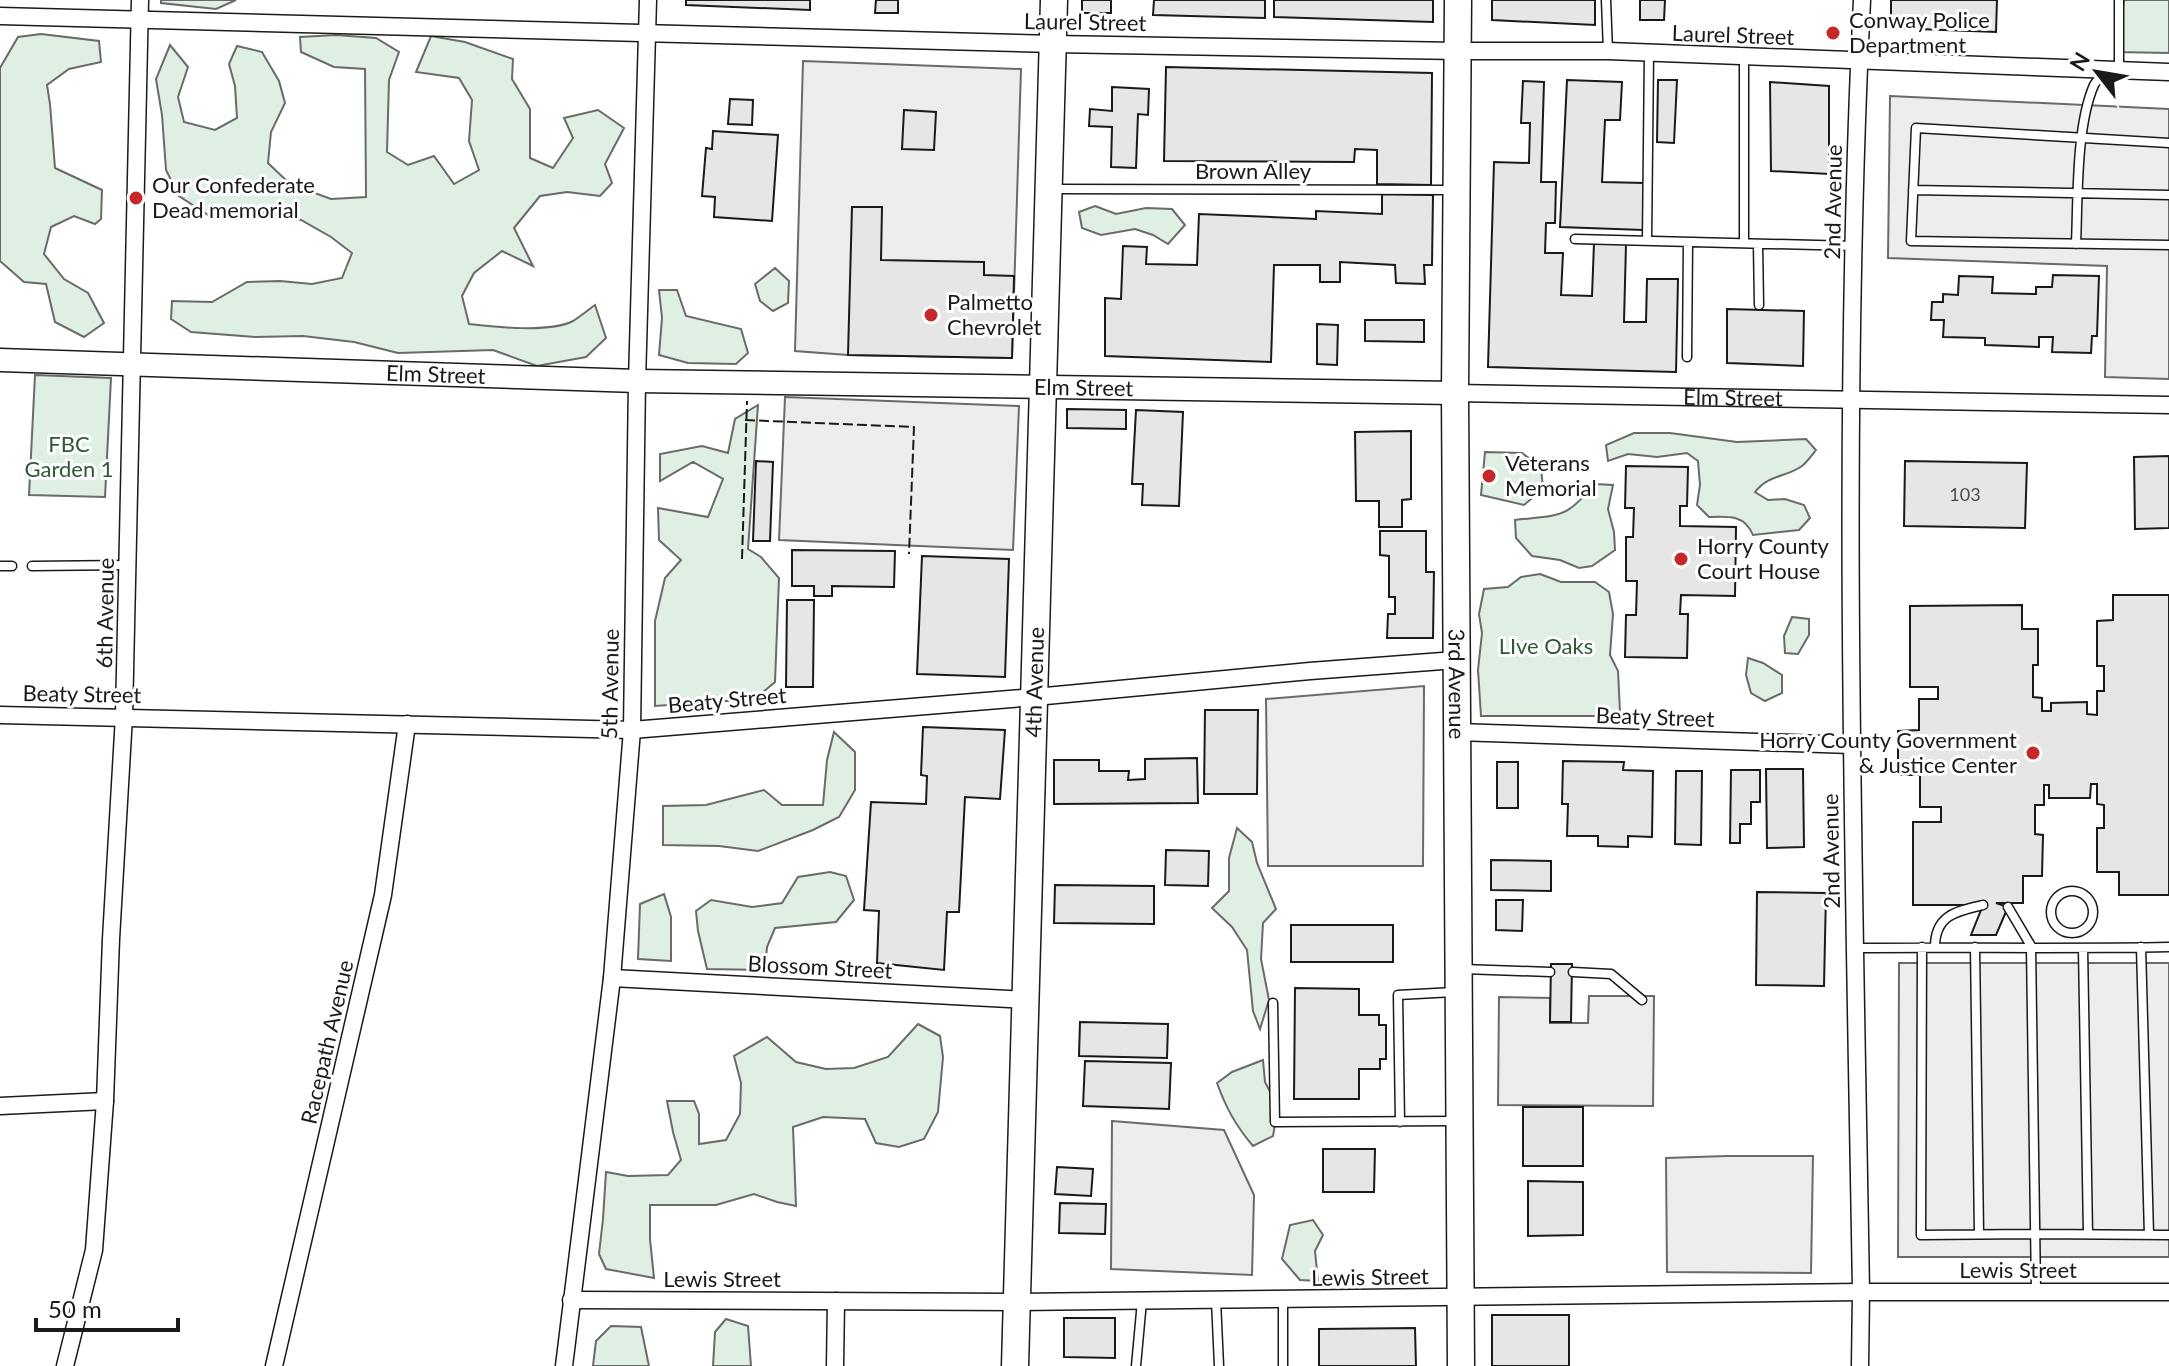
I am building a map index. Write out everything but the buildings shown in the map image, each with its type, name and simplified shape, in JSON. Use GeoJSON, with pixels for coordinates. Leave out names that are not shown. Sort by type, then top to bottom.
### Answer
{"type":"FeatureCollection","features":[{"type":"Feature","properties":{"kind":"main road","name":"4th Avenue"},"geometry":{"type":"LineString","coordinates":[[1015,1366],[1054,0]]}},
{"type":"Feature","properties":{"kind":"main road","name":"3rd Avenue"},"geometry":{"type":"LineString","coordinates":[[1458,0],[1455,393],[1461,1366]]}},
{"type":"Feature","properties":{"kind":"street","name":"6th Avenue"},"geometry":{"type":"LineString","coordinates":[[65,1366],[94,1250],[105,1101],[124,716],[140,0]]}},
{"type":"Feature","properties":{"kind":"street","name":"5th Avenue"},"geometry":{"type":"LineString","coordinates":[[564,1366],[612,978],[632,730],[637,381],[648,0]]}},
{"type":"Feature","properties":{"kind":"street","name":"2nd Avenue"},"geometry":{"type":"LineString","coordinates":[[1860,1366],[1851,745],[1850,400],[1862,0]]}},
{"type":"Feature","properties":{"kind":"street","name":"Laurel Street"},"geometry":{"type":"LineString","coordinates":[[0,16],[1053,44],[1608,51],[2169,72]]}},
{"type":"Feature","properties":{"kind":"street","name":"Elm Street"},"geometry":{"type":"LineString","coordinates":[[0,360],[637,381],[2169,405]]}},
{"type":"Feature","properties":{"kind":"street","name":"Beaty Street"},"geometry":{"type":"LineString","coordinates":[[0,715],[632,730],[1456,660]]}},
{"type":"Feature","properties":{"kind":"street","name":"Racepath Avenue"},"geometry":{"type":"LineString","coordinates":[[274,1366],[383,895],[407,724]]}},
{"type":"Feature","properties":{"kind":"street","name":"Beaty Street"},"geometry":{"type":"LineString","coordinates":[[1456,732],[1851,745]]}},
{"type":"Feature","properties":{"kind":"street","name":"Blossom Street"},"geometry":{"type":"LineString","coordinates":[[612,978],[1026,1000]]}},
{"type":"Feature","properties":{"kind":"street"},"geometry":{"type":"LineString","coordinates":[[0,1106],[105,1101]]}},
{"type":"Feature","properties":{"kind":"street","name":"Lewis Street"},"geometry":{"type":"LineString","coordinates":[[571,1300],[1017,1302],[1861,1292],[2169,1292]]}},
{"type":"Feature","properties":{"kind":"street"},"geometry":{"type":"LineString","coordinates":[[835,1366],[836,1301]]}},
{"type":"Feature","properties":{"kind":"lane"},"geometry":{"type":"LineString","coordinates":[[1606,0],[1608,51]]}},
{"type":"Feature","properties":{"kind":"lane"},"geometry":{"type":"LineString","coordinates":[[2076,244],[2086,109],[2095,82],[2113,70],[2119,0]]}},
{"type":"Feature","properties":{"kind":"lane"},"geometry":{"type":"LineString","coordinates":[[1647,241],[1649,53]]}},
{"type":"Feature","properties":{"kind":"lane"},"geometry":{"type":"LineString","coordinates":[[1744,57],[1744,243]]}},
{"type":"Feature","properties":{"kind":"lane"},"geometry":{"type":"LineString","coordinates":[[2169,143],[1916,128],[1911,241],[2169,245]]}},
{"type":"Feature","properties":{"kind":"lane","name":"Brown Alley"},"geometry":{"type":"LineString","coordinates":[[1049,188],[1457,190]]}},
{"type":"Feature","properties":{"kind":"lane"},"geometry":{"type":"LineString","coordinates":[[1913,190],[2169,195]]}},
{"type":"Feature","properties":{"kind":"lane"},"geometry":{"type":"LineString","coordinates":[[1575,239],[1854,246]]}},
{"type":"Feature","properties":{"kind":"lane"},"geometry":{"type":"LineString","coordinates":[[1687,357],[1688,242]]}},
{"type":"Feature","properties":{"kind":"lane"},"geometry":{"type":"LineString","coordinates":[[1758,244],[1759,305]]}},
{"type":"Feature","properties":{"kind":"lane"},"geometry":{"type":"LineString","coordinates":[[32,566],[128,565]]}},
{"type":"Feature","properties":{"kind":"lane"},"geometry":{"type":"LineString","coordinates":[[0,566],[12,566]]}},
{"type":"Feature","properties":{"kind":"lane"},"geometry":{"type":"LineString","coordinates":[[2075,891],[2082,893],[2092,903],[2093,916],[2086,928],[2072,932],[2060,929],[2051,911],[2056,898],[2075,891]]}},
{"type":"Feature","properties":{"kind":"lane"},"geometry":{"type":"LineString","coordinates":[[1935,947],[1938,927],[1948,916],[1983,905]]}},
{"type":"Feature","properties":{"kind":"lane"},"geometry":{"type":"LineString","coordinates":[[2008,907],[2031,946],[2036,1292]]}},
{"type":"Feature","properties":{"kind":"lane"},"geometry":{"type":"LineString","coordinates":[[2072,932],[2073,948]]}},
{"type":"Feature","properties":{"kind":"lane"},"geometry":{"type":"LineString","coordinates":[[1922,947],[1921,1235],[2169,1235]]}},
{"type":"Feature","properties":{"kind":"lane"},"geometry":{"type":"LineString","coordinates":[[1975,947],[1979,1234]]}},
{"type":"Feature","properties":{"kind":"lane"},"geometry":{"type":"LineString","coordinates":[[2141,947],[2149,1235]]}},
{"type":"Feature","properties":{"kind":"lane"},"geometry":{"type":"LineString","coordinates":[[1855,948],[2169,947]]}},
{"type":"Feature","properties":{"kind":"lane"},"geometry":{"type":"LineString","coordinates":[[2083,948],[2088,1234]]}},
{"type":"Feature","properties":{"kind":"lane"},"geometry":{"type":"LineString","coordinates":[[1400,1122],[1398,995],[1458,981],[1550,972]]}},
{"type":"Feature","properties":{"kind":"lane"},"geometry":{"type":"LineString","coordinates":[[1573,972],[1611,974],[1642,1000]]}},
{"type":"Feature","properties":{"kind":"lane"},"geometry":{"type":"LineString","coordinates":[[1273,1003],[1275,1122],[1459,1121]]}},
{"type":"Feature","properties":{"kind":"lane"},"geometry":{"type":"LineString","coordinates":[[1216,1300],[1219,1366]]}},
{"type":"Feature","properties":{"kind":"lane"},"geometry":{"type":"LineString","coordinates":[[1283,1300],[1283,1366]]}},
{"type":"Feature","properties":{"kind":"lane"},"geometry":{"type":"LineString","coordinates":[[1136,1366],[1142,1301]]}},
{"type":"Feature","properties":{"kind":"green space"},"geometry":{"type":"Polygon","coordinates":[[[161,0],[236,0],[216,9],[161,3],[161,0]]]}},
{"type":"Feature","properties":{"kind":"green space"},"geometry":{"type":"Polygon","coordinates":[[[2124,0],[2169,0],[2169,53],[2116,52],[2124,0]]]}},
{"type":"Feature","properties":{"kind":"green space"},"geometry":{"type":"Polygon","coordinates":[[[41,34],[99,41],[101,62],[69,69],[47,85],[55,168],[102,190],[101,219],[95,224],[74,216],[51,227],[44,254],[64,279],[88,293],[104,323],[84,337],[55,322],[46,284],[24,282],[0,261],[0,68],[18,37],[41,34]]]}},
{"type":"Feature","properties":{"kind":"green space"},"geometry":{"type":"Polygon","coordinates":[[[336,35],[376,38],[399,52],[389,80],[387,152],[408,165],[434,156],[454,184],[479,170],[469,141],[472,100],[459,78],[416,72],[431,36],[465,42],[513,59],[512,79],[530,109],[530,158],[553,168],[573,138],[564,118],[598,110],[624,128],[605,164],[612,183],[600,196],[567,192],[540,196],[514,228],[533,266],[502,251],[474,273],[462,296],[469,324],[508,328],[563,325],[595,305],[606,338],[586,357],[537,366],[493,350],[398,353],[354,342],[303,336],[255,337],[191,332],[171,319],[172,301],[212,302],[247,282],[312,284],[342,278],[352,253],[301,220],[254,211],[208,215],[179,196],[166,170],[156,79],[170,45],[188,67],[178,97],[184,122],[215,130],[237,118],[235,86],[229,64],[237,46],[262,52],[279,81],[285,103],[271,132],[268,163],[290,184],[331,199],[366,197],[365,69],[334,67],[301,52],[300,37],[336,35]]]}},
{"type":"Feature","properties":{"kind":"green space"},"geometry":{"type":"Polygon","coordinates":[[[1095,206],[1116,214],[1146,208],[1172,209],[1185,225],[1168,244],[1135,229],[1101,235],[1082,228],[1079,212],[1095,206]]]}},
{"type":"Feature","properties":{"kind":"green space"},"geometry":{"type":"Polygon","coordinates":[[[775,268],[789,281],[788,303],[773,311],[760,301],[755,284],[775,268]]]}},
{"type":"Feature","properties":{"kind":"green space"},"geometry":{"type":"Polygon","coordinates":[[[659,290],[677,290],[686,316],[741,329],[748,353],[736,364],[688,363],[659,355],[662,318],[659,290]]]}},
{"type":"Feature","properties":{"kind":"green space","name":"FBC Garden 1"},"geometry":{"type":"Polygon","coordinates":[[[35,375],[111,378],[105,497],[29,495],[35,375]]]}},
{"type":"Feature","properties":{"kind":"green space"},"geometry":{"type":"Polygon","coordinates":[[[758,405],[748,549],[761,557],[779,578],[775,682],[755,699],[655,706],[655,621],[665,578],[681,560],[659,540],[658,508],[708,517],[723,479],[693,462],[660,481],[660,454],[702,446],[728,453],[735,419],[758,405]]]}},
{"type":"Feature","properties":{"kind":"green space"},"geometry":{"type":"Polygon","coordinates":[[[1634,433],[1670,433],[1737,442],[1806,439],[1816,450],[1806,463],[1766,482],[1755,492],[1768,500],[1785,499],[1804,505],[1810,518],[1799,530],[1753,535],[1741,520],[1709,517],[1697,505],[1700,485],[1698,461],[1687,453],[1657,457],[1628,454],[1608,461],[1606,445],[1634,433]]]}},
{"type":"Feature","properties":{"kind":"green space"},"geometry":{"type":"Polygon","coordinates":[[[1485,452],[1522,453],[1541,467],[1543,489],[1524,505],[1481,495],[1485,452]]]}},
{"type":"Feature","properties":{"kind":"green space"},"geometry":{"type":"Polygon","coordinates":[[[1594,484],[1613,485],[1608,509],[1615,550],[1592,566],[1579,568],[1560,560],[1532,556],[1516,538],[1515,520],[1560,514],[1576,504],[1594,484]]]}},
{"type":"Feature","properties":{"kind":"green space","name":"LIve Oaks"},"geometry":{"type":"Polygon","coordinates":[[[1540,574],[1561,582],[1595,582],[1609,592],[1613,614],[1610,655],[1618,671],[1620,712],[1594,716],[1481,716],[1478,670],[1482,633],[1479,614],[1484,589],[1508,587],[1521,577],[1540,574]]]}},
{"type":"Feature","properties":{"kind":"green space"},"geometry":{"type":"Polygon","coordinates":[[[1792,617],[1809,619],[1809,635],[1798,654],[1785,653],[1784,636],[1792,617]]]}},
{"type":"Feature","properties":{"kind":"green space"},"geometry":{"type":"Polygon","coordinates":[[[1748,658],[1782,675],[1782,693],[1765,701],[1751,693],[1746,675],[1748,658]]]}},
{"type":"Feature","properties":{"kind":"green space"},"geometry":{"type":"Polygon","coordinates":[[[834,732],[855,752],[855,790],[839,817],[758,851],[719,846],[663,845],[663,806],[706,805],[764,790],[782,805],[823,805],[827,760],[834,732]]]}},
{"type":"Feature","properties":{"kind":"green space"},"geometry":{"type":"Polygon","coordinates":[[[1237,828],[1252,842],[1276,909],[1263,923],[1261,959],[1269,1000],[1260,1029],[1253,1011],[1247,950],[1232,927],[1212,908],[1229,891],[1229,858],[1237,828]]]}},
{"type":"Feature","properties":{"kind":"green space"},"geometry":{"type":"Polygon","coordinates":[[[830,872],[846,876],[854,900],[836,922],[775,928],[767,947],[765,970],[707,969],[696,911],[711,900],[752,907],[782,903],[798,877],[830,872]]]}},
{"type":"Feature","properties":{"kind":"green space"},"geometry":{"type":"Polygon","coordinates":[[[664,894],[671,917],[671,961],[638,959],[640,904],[664,894]]]}},
{"type":"Feature","properties":{"kind":"green space"},"geometry":{"type":"Polygon","coordinates":[[[918,1024],[940,1036],[943,1057],[938,1112],[924,1139],[899,1147],[876,1143],[865,1119],[823,1117],[793,1127],[796,1206],[754,1194],[716,1205],[650,1205],[654,1278],[606,1269],[599,1254],[606,1172],[628,1176],[668,1175],[681,1160],[667,1101],[694,1101],[699,1114],[699,1144],[726,1140],[740,1114],[741,1083],[734,1056],[767,1037],[796,1062],[826,1069],[854,1068],[888,1057],[918,1024]]]}},
{"type":"Feature","properties":{"kind":"green space"},"geometry":{"type":"Polygon","coordinates":[[[1263,1060],[1265,1082],[1278,1107],[1273,1136],[1253,1146],[1232,1116],[1217,1083],[1232,1072],[1263,1060]]]}},
{"type":"Feature","properties":{"kind":"green space"},"geometry":{"type":"Polygon","coordinates":[[[1313,1220],[1323,1235],[1315,1251],[1318,1281],[1300,1280],[1282,1259],[1290,1225],[1313,1220]]]}},
{"type":"Feature","properties":{"kind":"green space"},"geometry":{"type":"Polygon","coordinates":[[[726,1319],[748,1326],[751,1366],[713,1366],[715,1332],[726,1319]]]}},
{"type":"Feature","properties":{"kind":"green space"},"geometry":{"type":"Polygon","coordinates":[[[611,1326],[641,1327],[649,1366],[593,1366],[596,1341],[611,1326]]]}},
{"type":"Feature","properties":{"kind":"shaded area"},"geometry":{"type":"Polygon","coordinates":[[[803,61],[1021,69],[1012,358],[795,351],[803,61]]]}},
{"type":"Feature","properties":{"kind":"shaded area"},"geometry":{"type":"Polygon","coordinates":[[[1890,96],[2169,109],[2169,379],[2105,377],[2107,266],[1888,258],[1890,96]]]}},
{"type":"Feature","properties":{"kind":"shaded area"},"geometry":{"type":"Polygon","coordinates":[[[785,397],[1019,406],[1013,550],[779,540],[785,397]]]}},
{"type":"Feature","properties":{"kind":"shaded area"},"geometry":{"type":"Polygon","coordinates":[[[1424,686],[1423,866],[1268,866],[1266,699],[1424,686]]]}},
{"type":"Feature","properties":{"kind":"shaded area"},"geometry":{"type":"Polygon","coordinates":[[[1899,963],[2169,963],[2169,1257],[1898,1257],[1899,963]]]}},
{"type":"Feature","properties":{"kind":"shaded area"},"geometry":{"type":"Polygon","coordinates":[[[1589,996],[1654,996],[1653,1106],[1498,1105],[1499,997],[1550,998],[1550,1023],[1588,1023],[1589,996]]]}},
{"type":"Feature","properties":{"kind":"shaded area"},"geometry":{"type":"Polygon","coordinates":[[[1112,1121],[1224,1130],[1254,1195],[1252,1275],[1111,1269],[1112,1121]]]}},
{"type":"Feature","properties":{"kind":"shaded area"},"geometry":{"type":"Polygon","coordinates":[[[1813,1156],[1811,1273],[1667,1272],[1666,1158],[1813,1156]]]}},
{"type":"Feature","properties":{"kind":"fence"},"geometry":{"type":"LineString","coordinates":[[742,559],[747,401]]}},
{"type":"Feature","properties":{"kind":"fence"},"geometry":{"type":"LineString","coordinates":[[745,420],[914,427],[909,554]]}},
{"type":"Feature","properties":{"kind":"place","name":"Conway Police Department"},"geometry":{"type":"Point","coordinates":[1833,33]}},
{"type":"Feature","properties":{"kind":"place","name":"Our Confederate Dead memorial"},"geometry":{"type":"Point","coordinates":[136,198]}},
{"type":"Feature","properties":{"kind":"place","name":"Palmetto Chevrolet"},"geometry":{"type":"Point","coordinates":[931,315]}},
{"type":"Feature","properties":{"kind":"place","name":"Veterans Memorial"},"geometry":{"type":"Point","coordinates":[1489,476]}},
{"type":"Feature","properties":{"kind":"place","name":"Horry County Court House"},"geometry":{"type":"Point","coordinates":[1681,559]}},
{"type":"Feature","properties":{"kind":"place","name":"Horry County Government & Justice Center"},"geometry":{"type":"Point","coordinates":[2033,753]}}]}
